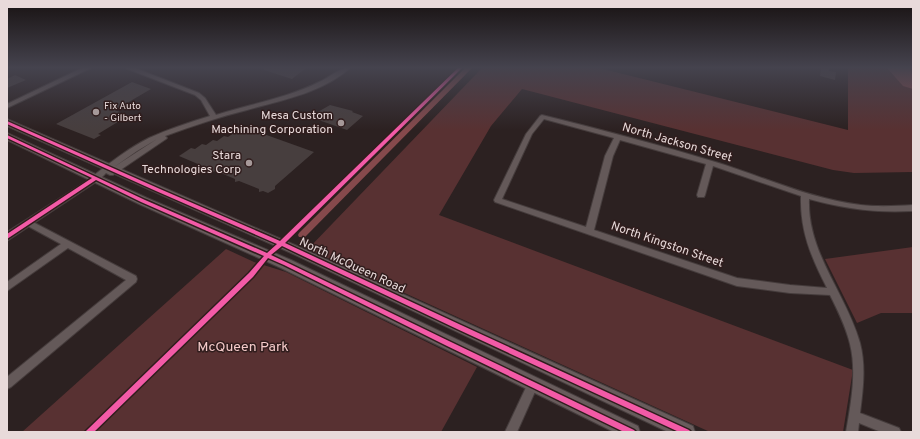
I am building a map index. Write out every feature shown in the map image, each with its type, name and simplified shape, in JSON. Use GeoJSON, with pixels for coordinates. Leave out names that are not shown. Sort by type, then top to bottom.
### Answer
{"type":"FeatureCollection","features":[{"type":"Feature","properties":{"kind":"main road","name":"North McQueen Road"},"geometry":{"type":"LineString","coordinates":[[7,122],[293,249],[687,432]]}},
{"type":"Feature","properties":{"kind":"main road"},"geometry":{"type":"LineString","coordinates":[[7,136],[280,261],[448,344],[632,432]]}},
{"type":"Feature","properties":{"kind":"main road"},"geometry":{"type":"LineString","coordinates":[[280,261],[293,249]]}},
{"type":"Feature","properties":{"kind":"main road"},"geometry":{"type":"LineString","coordinates":[[448,344],[459,327]]}},
{"type":"Feature","properties":{"kind":"street"},"geometry":{"type":"LineString","coordinates":[[7,106],[45,88]]}},
{"type":"Feature","properties":{"kind":"street"},"geometry":{"type":"LineString","coordinates":[[7,111],[49,88]]}},
{"type":"Feature","properties":{"kind":"street"},"geometry":{"type":"LineString","coordinates":[[182,88],[197,94],[203,99],[214,117]]}},
{"type":"Feature","properties":{"kind":"street"},"geometry":{"type":"LineString","coordinates":[[7,237],[96,178],[162,140],[169,133],[214,117],[309,88]]}},
{"type":"Feature","properties":{"kind":"street","name":"North Jackson Street"},"geometry":{"type":"LineString","coordinates":[[498,200],[529,134],[542,117],[710,163],[805,195],[847,205],[875,209],[913,208]]}},
{"type":"Feature","properties":{"kind":"street"},"geometry":{"type":"LineString","coordinates":[[589,232],[609,156],[618,138]]}},
{"type":"Feature","properties":{"kind":"street"},"geometry":{"type":"LineString","coordinates":[[701,195],[710,163]]}},
{"type":"Feature","properties":{"kind":"street"},"geometry":{"type":"LineString","coordinates":[[805,195],[804,216],[813,248],[846,317],[855,345],[858,384],[852,432]]}},
{"type":"Feature","properties":{"kind":"street","name":"North Kingston Street"},"geometry":{"type":"LineString","coordinates":[[498,200],[737,282],[790,290],[834,292]]}},
{"type":"Feature","properties":{"kind":"street"},"geometry":{"type":"LineString","coordinates":[[7,384],[133,279],[29,222]]}},
{"type":"Feature","properties":{"kind":"street"},"geometry":{"type":"LineString","coordinates":[[7,287],[68,244]]}},
{"type":"Feature","properties":{"kind":"street"},"geometry":{"type":"LineString","coordinates":[[511,432],[533,385]]}},
{"type":"Feature","properties":{"kind":"street"},"geometry":{"type":"LineString","coordinates":[[855,416],[895,432]]}},
{"type":"Feature","properties":{"kind":"green space"},"geometry":{"type":"Polygon","coordinates":[[[462,88],[681,88],[848,130],[848,88],[913,88],[913,172],[854,173],[833,170],[522,89],[491,126],[439,215],[853,370],[843,432],[710,432],[308,249],[462,88]]]}},
{"type":"Feature","properties":{"kind":"green space"},"geometry":{"type":"Polygon","coordinates":[[[913,247],[913,313],[881,313],[857,323],[825,259],[913,247]]]}},
{"type":"Feature","properties":{"kind":"green space","name":"McQueen Park"},"geometry":{"type":"Polygon","coordinates":[[[226,249],[254,262],[286,272],[477,367],[441,432],[22,432],[226,249]]]}},
{"type":"Feature","properties":{"kind":"building","name":"Fix Auto - Gilbert"},"geometry":{"type":"Polygon","coordinates":[[[120,88],[151,89],[115,110],[120,112],[113,117],[121,120],[98,134],[101,135],[94,139],[56,124],[120,88]]]}},
{"type":"Feature","properties":{"kind":"building","name":"Mesa Custom Machining Corporation"},"geometry":{"type":"Polygon","coordinates":[[[330,105],[353,111],[352,112],[363,116],[347,130],[307,116],[330,105]]]}},
{"type":"Feature","properties":{"kind":"building","name":"Stara Technologies Corp"},"geometry":{"type":"Polygon","coordinates":[[[247,128],[314,152],[275,186],[275,189],[268,193],[263,191],[259,192],[259,189],[239,181],[235,182],[235,179],[216,171],[212,172],[212,170],[179,156],[191,148],[195,149],[202,144],[206,145],[213,140],[217,141],[224,136],[228,137],[235,132],[239,134],[247,128]]]}},
{"type":"Feature","properties":{"kind":"waterway"},"geometry":{"type":"LineString","coordinates":[[302,235],[449,88]]}},
{"type":"Feature","properties":{"kind":"cycle path"},"geometry":{"type":"LineString","coordinates":[[89,432],[251,275],[267,256],[440,88]]}},
{"type":"Feature","properties":{"kind":"cycle path"},"geometry":{"type":"LineString","coordinates":[[7,122],[293,249],[687,432]]}},
{"type":"Feature","properties":{"kind":"cycle path"},"geometry":{"type":"LineString","coordinates":[[7,136],[143,201],[286,264],[632,432]]}},
{"type":"Feature","properties":{"kind":"cycle path"},"geometry":{"type":"LineString","coordinates":[[7,237],[96,178]]}},
{"type":"Feature","properties":{"kind":"place","name":"Fix Auto - Gilbert"},"geometry":{"type":"Point","coordinates":[96,112]}},
{"type":"Feature","properties":{"kind":"place","name":"Mesa Custom Machining Corporation"},"geometry":{"type":"Point","coordinates":[341,123]}},
{"type":"Feature","properties":{"kind":"place","name":"Stara Technologies Corp"},"geometry":{"type":"Point","coordinates":[249,163]}}]}
